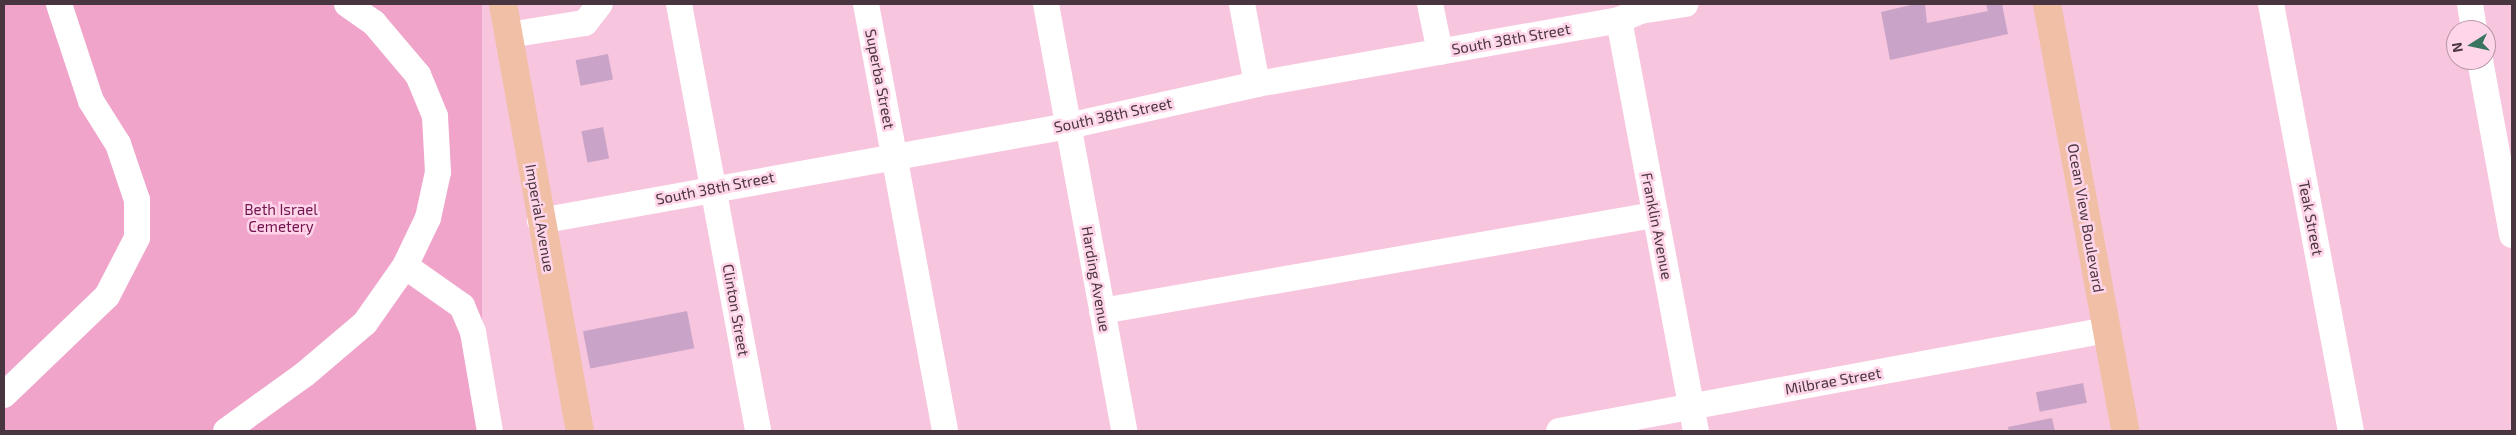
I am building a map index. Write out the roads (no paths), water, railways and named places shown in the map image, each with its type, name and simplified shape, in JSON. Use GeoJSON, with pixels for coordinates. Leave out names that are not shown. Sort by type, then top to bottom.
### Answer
{"type":"FeatureCollection","features":[{"type":"Feature","properties":{"kind":"main road","name":"Imperial Avenue"},"geometry":{"type":"LineString","coordinates":[[503,4],[540,221],[580,431]]}},
{"type":"Feature","properties":{"kind":"main road","name":"Ocean View Boulevard"},"geometry":{"type":"LineString","coordinates":[[2047,4],[2125,431]]}},
{"type":"Feature","properties":{"kind":"street"},"geometry":{"type":"LineString","coordinates":[[4,395],[107,296],[137,238],[134,190],[118,144],[91,101],[59,4]]}},
{"type":"Feature","properties":{"kind":"street"},"geometry":{"type":"LineString","coordinates":[[226,431],[260,419],[365,323],[405,266],[428,218],[438,172],[435,116],[418,75],[374,23],[347,4]]}},
{"type":"Feature","properties":{"kind":"street"},"geometry":{"type":"LineString","coordinates":[[509,35],[585,23],[600,4]]}},
{"type":"Feature","properties":{"kind":"street","name":"Clinton Street"},"geometry":{"type":"LineString","coordinates":[[679,4],[758,431]]}},
{"type":"Feature","properties":{"kind":"street","name":"Superba Street"},"geometry":{"type":"LineString","coordinates":[[866,4],[944,431]]}},
{"type":"Feature","properties":{"kind":"street","name":"Harding Avenue"},"geometry":{"type":"LineString","coordinates":[[1046,4],[1124,431]]}},
{"type":"Feature","properties":{"kind":"street"},"geometry":{"type":"LineString","coordinates":[[1242,4],[1257,84]]}},
{"type":"Feature","properties":{"kind":"street"},"geometry":{"type":"LineString","coordinates":[[1430,4],[1440,52]]}},
{"type":"Feature","properties":{"kind":"street","name":"South 38th Street"},"geometry":{"type":"LineString","coordinates":[[540,221],[894,154],[1068,126],[1257,84],[1440,52],[1633,12],[1685,4]]}},
{"type":"Feature","properties":{"kind":"street","name":"Teak Street"},"geometry":{"type":"LineString","coordinates":[[2271,4],[2351,431]]}},
{"type":"Feature","properties":{"kind":"street"},"geometry":{"type":"LineString","coordinates":[[2470,4],[2472,20]]}},
{"type":"Feature","properties":{"kind":"street","name":"Franklin Avenue"},"geometry":{"type":"LineString","coordinates":[[1633,12],[1654,214],[1693,419]]}},
{"type":"Feature","properties":{"kind":"street"},"geometry":{"type":"LineString","coordinates":[[2482,70],[2512,235]]}},
{"type":"Feature","properties":{"kind":"street"},"geometry":{"type":"LineString","coordinates":[[1102,311],[1654,214]]}},
{"type":"Feature","properties":{"kind":"street"},"geometry":{"type":"LineString","coordinates":[[405,266],[462,306],[473,332],[490,431]]}},
{"type":"Feature","properties":{"kind":"street","name":"Milbrae Street"},"geometry":{"type":"LineString","coordinates":[[1559,431],[1693,419],[2107,330]]}},
{"type":"Feature","properties":{"kind":"park label","name":"Beth Israel Cemetery"},"geometry":{"type":"Point","coordinates":[281,218]}}]}
